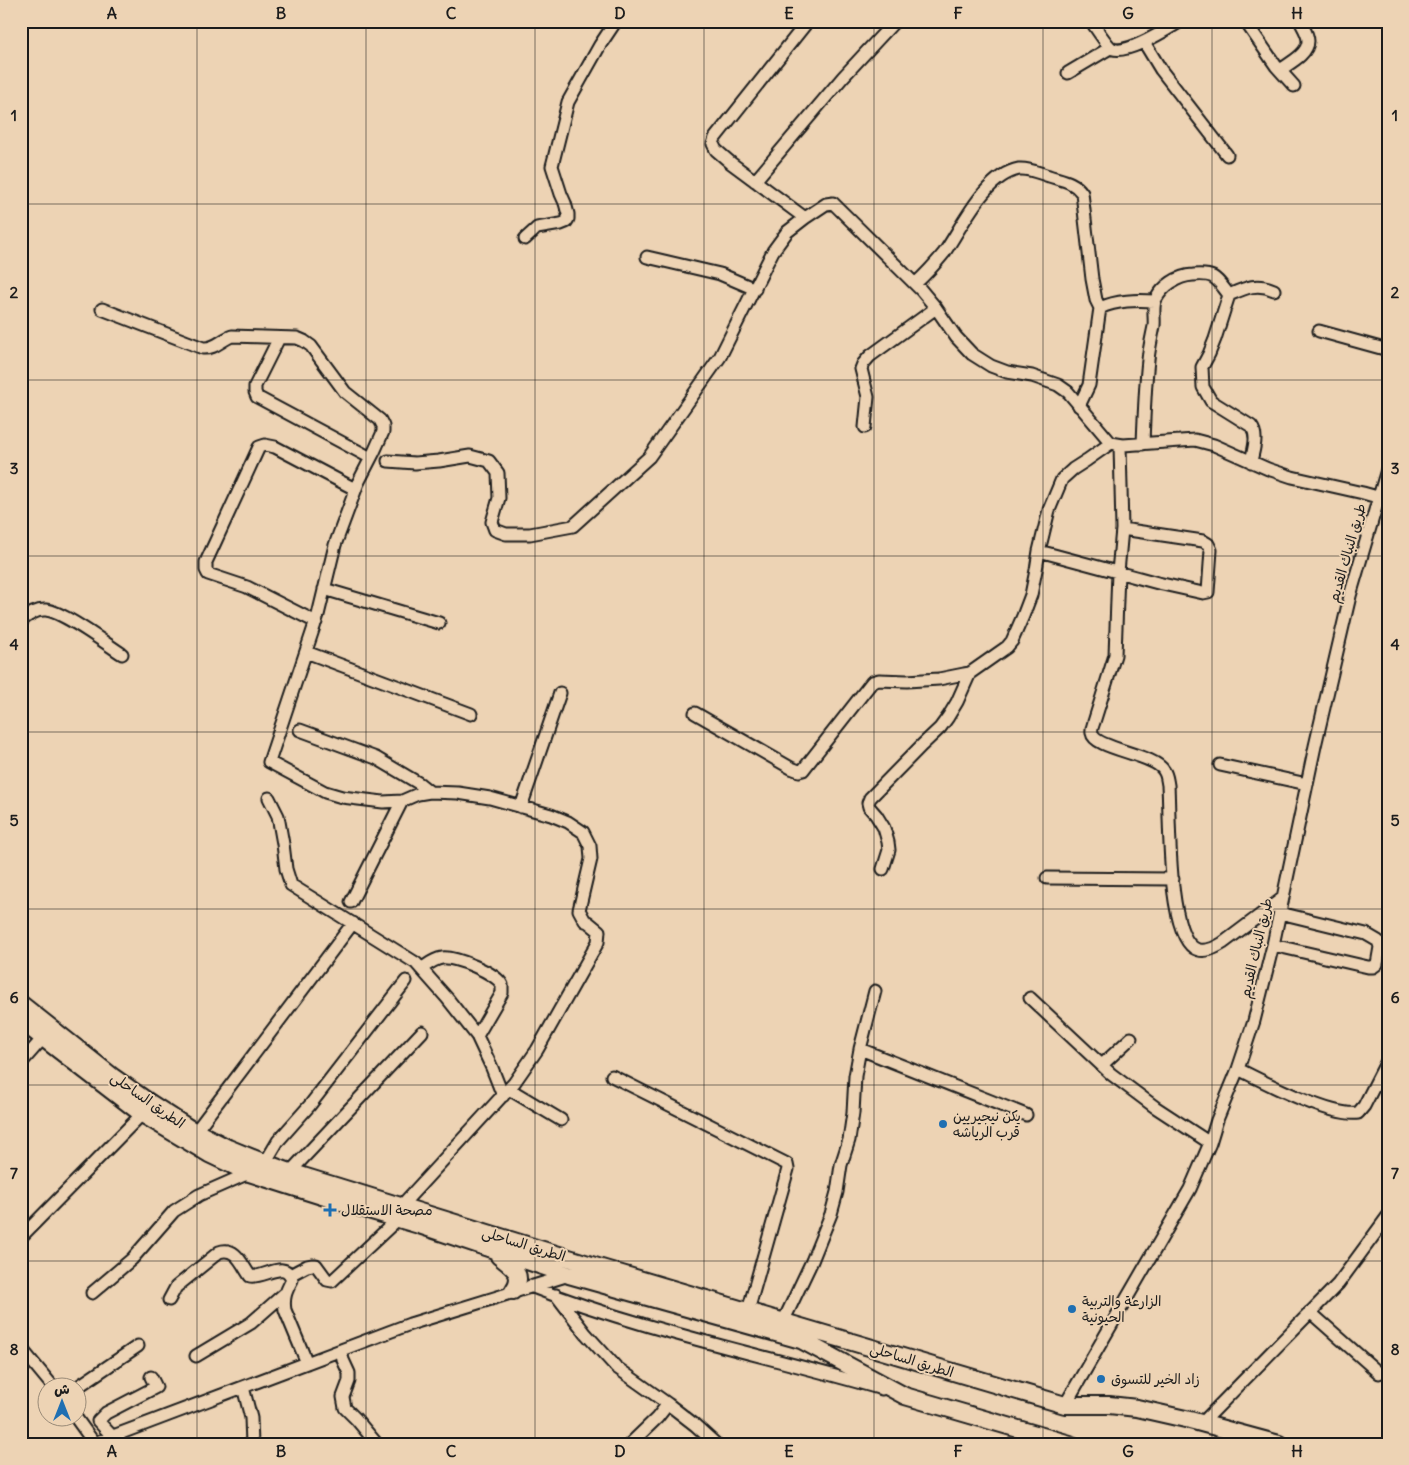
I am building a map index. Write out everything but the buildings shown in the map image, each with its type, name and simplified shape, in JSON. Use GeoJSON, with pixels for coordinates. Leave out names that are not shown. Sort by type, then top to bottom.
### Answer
{"type":"FeatureCollection","features":[{"type":"Feature","properties":{"kind":"highway","name":"الطريق الساحلى"},"geometry":{"type":"LineString","coordinates":[[21,1004],[150,1103],[228,1148],[400,1213],[491,1250],[569,1275],[801,1340],[905,1396],[1070,1444]]}},
{"type":"Feature","properties":{"kind":"highway","name":"الطريق الساحلى"},"geometry":{"type":"LineString","coordinates":[[21,1022],[142,1114],[209,1154],[249,1173],[334,1200],[400,1213],[748,1311],[1065,1405],[1137,1408],[1279,1444]]}},
{"type":"Feature","properties":{"kind":"highway"},"geometry":{"type":"LineString","coordinates":[[491,1250],[515,1270],[518,1275],[518,1282],[514,1292]]}},
{"type":"Feature","properties":{"kind":"street"},"geometry":{"type":"LineString","coordinates":[[525,239],[537,228],[561,224],[568,219],[566,203],[552,166],[554,154],[568,102],[600,45],[616,21]]}},
{"type":"Feature","properties":{"kind":"street"},"geometry":{"type":"LineString","coordinates":[[805,218],[731,163],[716,150],[713,144],[715,138],[808,21]]}},
{"type":"Feature","properties":{"kind":"street"},"geometry":{"type":"LineString","coordinates":[[755,181],[843,77],[895,21]]}},
{"type":"Feature","properties":{"kind":"street"},"geometry":{"type":"LineString","coordinates":[[1091,21],[1110,48],[1118,51],[1144,42],[1181,21]]}},
{"type":"Feature","properties":{"kind":"street"},"geometry":{"type":"LineString","coordinates":[[1245,21],[1280,70],[1294,86]]}},
{"type":"Feature","properties":{"kind":"street"},"geometry":{"type":"LineString","coordinates":[[1280,70],[1302,54],[1306,46],[1308,40],[1300,21]]}},
{"type":"Feature","properties":{"kind":"street"},"geometry":{"type":"LineString","coordinates":[[1144,42],[1161,70],[1227,155]]}},
{"type":"Feature","properties":{"kind":"street"},"geometry":{"type":"LineString","coordinates":[[1068,73],[1110,48]]}},
{"type":"Feature","properties":{"kind":"street"},"geometry":{"type":"LineString","coordinates":[[916,284],[943,254],[972,208],[999,177],[1010,172],[1026,169],[1070,182],[1082,193],[1092,279],[1096,300],[1100,308],[1089,385],[1079,406]]}},
{"type":"Feature","properties":{"kind":"street"},"geometry":{"type":"LineString","coordinates":[[388,461],[439,462],[470,456],[490,461],[498,473],[498,498],[492,522],[495,530],[506,534],[530,534],[573,526],[649,457],[720,357],[773,251],[787,232],[826,204],[833,203],[916,284],[936,308],[956,337],[972,354],[981,361],[999,369],[1032,376],[1058,385],[1068,392],[1116,444],[1122,529],[1118,572],[1115,655],[1091,732],[1095,739],[1155,762],[1165,771],[1168,786],[1177,916],[1182,931],[1188,942],[1195,949],[1204,951],[1213,948],[1235,935],[1283,898]]}},
{"type":"Feature","properties":{"kind":"street"},"geometry":{"type":"LineString","coordinates":[[647,257],[720,274],[754,289]]}},
{"type":"Feature","properties":{"kind":"street"},"geometry":{"type":"LineString","coordinates":[[1143,444],[1148,357],[1154,323],[1155,301],[1172,282],[1189,275],[1210,275],[1215,278],[1229,295]]}},
{"type":"Feature","properties":{"kind":"street"},"geometry":{"type":"LineString","coordinates":[[1229,295],[1258,286],[1265,286],[1274,290]]}},
{"type":"Feature","properties":{"kind":"street"},"geometry":{"type":"LineString","coordinates":[[1229,295],[1216,339],[1202,367],[1203,387],[1211,400],[1251,426],[1255,431],[1252,462]]}},
{"type":"Feature","properties":{"kind":"street"},"geometry":{"type":"LineString","coordinates":[[1100,308],[1135,300],[1155,301]]}},
{"type":"Feature","properties":{"kind":"street"},"geometry":{"type":"LineString","coordinates":[[865,426],[868,397],[861,369],[863,364],[870,356],[936,308]]}},
{"type":"Feature","properties":{"kind":"street"},"geometry":{"type":"LineString","coordinates":[[102,309],[203,348],[211,349],[225,338],[232,336],[297,338],[311,346],[345,392],[380,420],[383,426],[383,432],[356,489],[335,545],[316,622],[269,762],[325,792],[342,797],[374,802],[402,801],[418,794],[430,792],[458,793],[490,798],[551,815],[568,822],[583,832],[590,846],[591,859],[579,910],[582,918],[596,927],[600,935],[581,974],[537,1050],[506,1092],[400,1213],[332,1281],[327,1280],[316,1265],[312,1264],[290,1274]]}},
{"type":"Feature","properties":{"kind":"street"},"geometry":{"type":"LineString","coordinates":[[1319,331],[1388,350]]}},
{"type":"Feature","properties":{"kind":"street"},"geometry":{"type":"LineString","coordinates":[[279,338],[255,386],[255,392],[258,397],[371,458]]}},
{"type":"Feature","properties":{"kind":"street"},"geometry":{"type":"LineString","coordinates":[[695,713],[799,771],[803,770],[869,685],[875,680],[939,680],[970,673],[1012,641],[1031,595],[1049,510],[1062,478],[1072,469],[1116,444],[1195,440],[1214,445],[1268,470],[1383,499]]}},
{"type":"Feature","properties":{"kind":"street"},"geometry":{"type":"LineString","coordinates":[[316,622],[247,587],[208,574],[206,562],[259,447],[265,445],[275,447],[356,489]]}},
{"type":"Feature","properties":{"kind":"street","name":"طريق النباك القديم"},"geometry":{"type":"LineString","coordinates":[[1065,1405],[1190,1188],[1210,1143],[1238,1069],[1254,1021],[1273,945],[1350,596],[1366,535],[1383,499],[1388,466]]}},
{"type":"Feature","properties":{"kind":"street"},"geometry":{"type":"LineString","coordinates":[[1039,551],[1203,593],[1208,592],[1211,550],[1208,544],[1203,541],[1122,529]]}},
{"type":"Feature","properties":{"kind":"street"},"geometry":{"type":"LineString","coordinates":[[324,589],[439,623]]}},
{"type":"Feature","properties":{"kind":"street"},"geometry":{"type":"LineString","coordinates":[[21,621],[34,612],[44,610],[53,612],[122,654]]}},
{"type":"Feature","properties":{"kind":"street"},"geometry":{"type":"LineString","coordinates":[[306,652],[471,714]]}},
{"type":"Feature","properties":{"kind":"street"},"geometry":{"type":"LineString","coordinates":[[884,869],[888,842],[884,828],[869,807],[870,798],[948,718],[970,673]]}},
{"type":"Feature","properties":{"kind":"street"},"geometry":{"type":"LineString","coordinates":[[521,807],[560,693]]}},
{"type":"Feature","properties":{"kind":"street"},"geometry":{"type":"LineString","coordinates":[[300,730],[376,758],[430,792]]}},
{"type":"Feature","properties":{"kind":"street"},"geometry":{"type":"LineString","coordinates":[[1220,765],[1307,784]]}},
{"type":"Feature","properties":{"kind":"street"},"geometry":{"type":"LineString","coordinates":[[269,798],[278,816],[286,869],[291,885],[416,963],[477,1036],[506,1092],[561,1120]]}},
{"type":"Feature","properties":{"kind":"street"},"geometry":{"type":"LineString","coordinates":[[351,902],[402,801]]}},
{"type":"Feature","properties":{"kind":"street"},"geometry":{"type":"LineString","coordinates":[[1047,878],[1173,879]]}},
{"type":"Feature","properties":{"kind":"street"},"geometry":{"type":"LineString","coordinates":[[1273,945],[1368,967],[1374,967],[1377,964],[1380,947],[1378,942],[1366,934],[1280,913]]}},
{"type":"Feature","properties":{"kind":"street"},"geometry":{"type":"LineString","coordinates":[[196,1131],[353,923]]}},
{"type":"Feature","properties":{"kind":"street"},"geometry":{"type":"LineString","coordinates":[[421,969],[435,960],[450,958],[481,968],[497,979],[502,986],[502,993],[477,1036]]}},
{"type":"Feature","properties":{"kind":"street"},"geometry":{"type":"LineString","coordinates":[[265,1163],[278,1141],[310,1105],[406,981]]}},
{"type":"Feature","properties":{"kind":"street"},"geometry":{"type":"LineString","coordinates":[[783,1322],[812,1261],[831,1214],[841,1165],[849,1140],[855,1076],[860,1049],[875,991]]}},
{"type":"Feature","properties":{"kind":"street"},"geometry":{"type":"LineString","coordinates":[[1030,998],[1111,1074],[1155,1107],[1210,1143]]}},
{"type":"Feature","properties":{"kind":"street"},"geometry":{"type":"LineString","coordinates":[[290,1172],[422,1032]]}},
{"type":"Feature","properties":{"kind":"street"},"geometry":{"type":"LineString","coordinates":[[21,1064],[43,1038]]}},
{"type":"Feature","properties":{"kind":"street"},"geometry":{"type":"LineString","coordinates":[[1102,1065],[1131,1038]]}},
{"type":"Feature","properties":{"kind":"street"},"geometry":{"type":"LineString","coordinates":[[860,1049],[1026,1116]]}},
{"type":"Feature","properties":{"kind":"street"},"geometry":{"type":"LineString","coordinates":[[1238,1069],[1322,1106],[1351,1114],[1358,1113],[1364,1106],[1388,1059]]}},
{"type":"Feature","properties":{"kind":"street"},"geometry":{"type":"LineString","coordinates":[[612,1076],[786,1164],[788,1170],[748,1311]]}},
{"type":"Feature","properties":{"kind":"street"},"geometry":{"type":"LineString","coordinates":[[21,1237],[142,1114]]}},
{"type":"Feature","properties":{"kind":"street"},"geometry":{"type":"LineString","coordinates":[[92,1293],[132,1259],[174,1210],[199,1195],[249,1173]]}},
{"type":"Feature","properties":{"kind":"street"},"geometry":{"type":"LineString","coordinates":[[1202,1424],[1338,1284],[1388,1216]]}},
{"type":"Feature","properties":{"kind":"street"},"geometry":{"type":"LineString","coordinates":[[169,1300],[176,1287],[223,1250],[234,1253],[250,1276],[256,1277],[279,1269],[290,1274],[292,1280],[284,1294],[251,1323],[196,1356]]}},
{"type":"Feature","properties":{"kind":"street"},"geometry":{"type":"LineString","coordinates":[[518,1275],[525,1283],[531,1286],[594,1309],[905,1396]]}},
{"type":"Feature","properties":{"kind":"street"},"geometry":{"type":"LineString","coordinates":[[83,1428],[93,1443],[410,1324],[569,1275]]}},
{"type":"Feature","properties":{"kind":"street"},"geometry":{"type":"LineString","coordinates":[[284,1294],[285,1310],[307,1363]]}},
{"type":"Feature","properties":{"kind":"street"},"geometry":{"type":"LineString","coordinates":[[556,1295],[586,1334],[616,1367],[668,1404],[716,1444]]}},
{"type":"Feature","properties":{"kind":"street"},"geometry":{"type":"LineString","coordinates":[[1310,1312],[1379,1373]]}},
{"type":"Feature","properties":{"kind":"street"},"geometry":{"type":"LineString","coordinates":[[88,1380],[138,1346]]}},
{"type":"Feature","properties":{"kind":"street"},"geometry":{"type":"LineString","coordinates":[[21,1348],[46,1378]]}},
{"type":"Feature","properties":{"kind":"street"},"geometry":{"type":"LineString","coordinates":[[341,1350],[349,1373],[349,1381],[343,1397],[345,1408],[377,1444]]}},
{"type":"Feature","properties":{"kind":"street"},"geometry":{"type":"LineString","coordinates":[[112,1436],[98,1421],[106,1413],[156,1387],[151,1377]]}},
{"type":"Feature","properties":{"kind":"street"},"geometry":{"type":"LineString","coordinates":[[243,1387],[252,1418],[252,1444]]}},
{"type":"Feature","properties":{"kind":"street"},"geometry":{"type":"LineString","coordinates":[[630,1444],[657,1418],[668,1404]]}},
{"type":"Feature","properties":{"kind":"place","name":"يكن نيجيريين قرب الرياشه"},"geometry":{"type":"Point","coordinates":[943,1124]}},
{"type":"Feature","properties":{"kind":"place","name":"مصحة الاستقلال"},"geometry":{"type":"Point","coordinates":[330,1210]}},
{"type":"Feature","properties":{"kind":"place","name":"الزارعة والتربية الحيونية"},"geometry":{"type":"Point","coordinates":[1072,1309]}},
{"type":"Feature","properties":{"kind":"place","name":"زاد الخير للتسوق"},"geometry":{"type":"Point","coordinates":[1101,1379]}}]}
